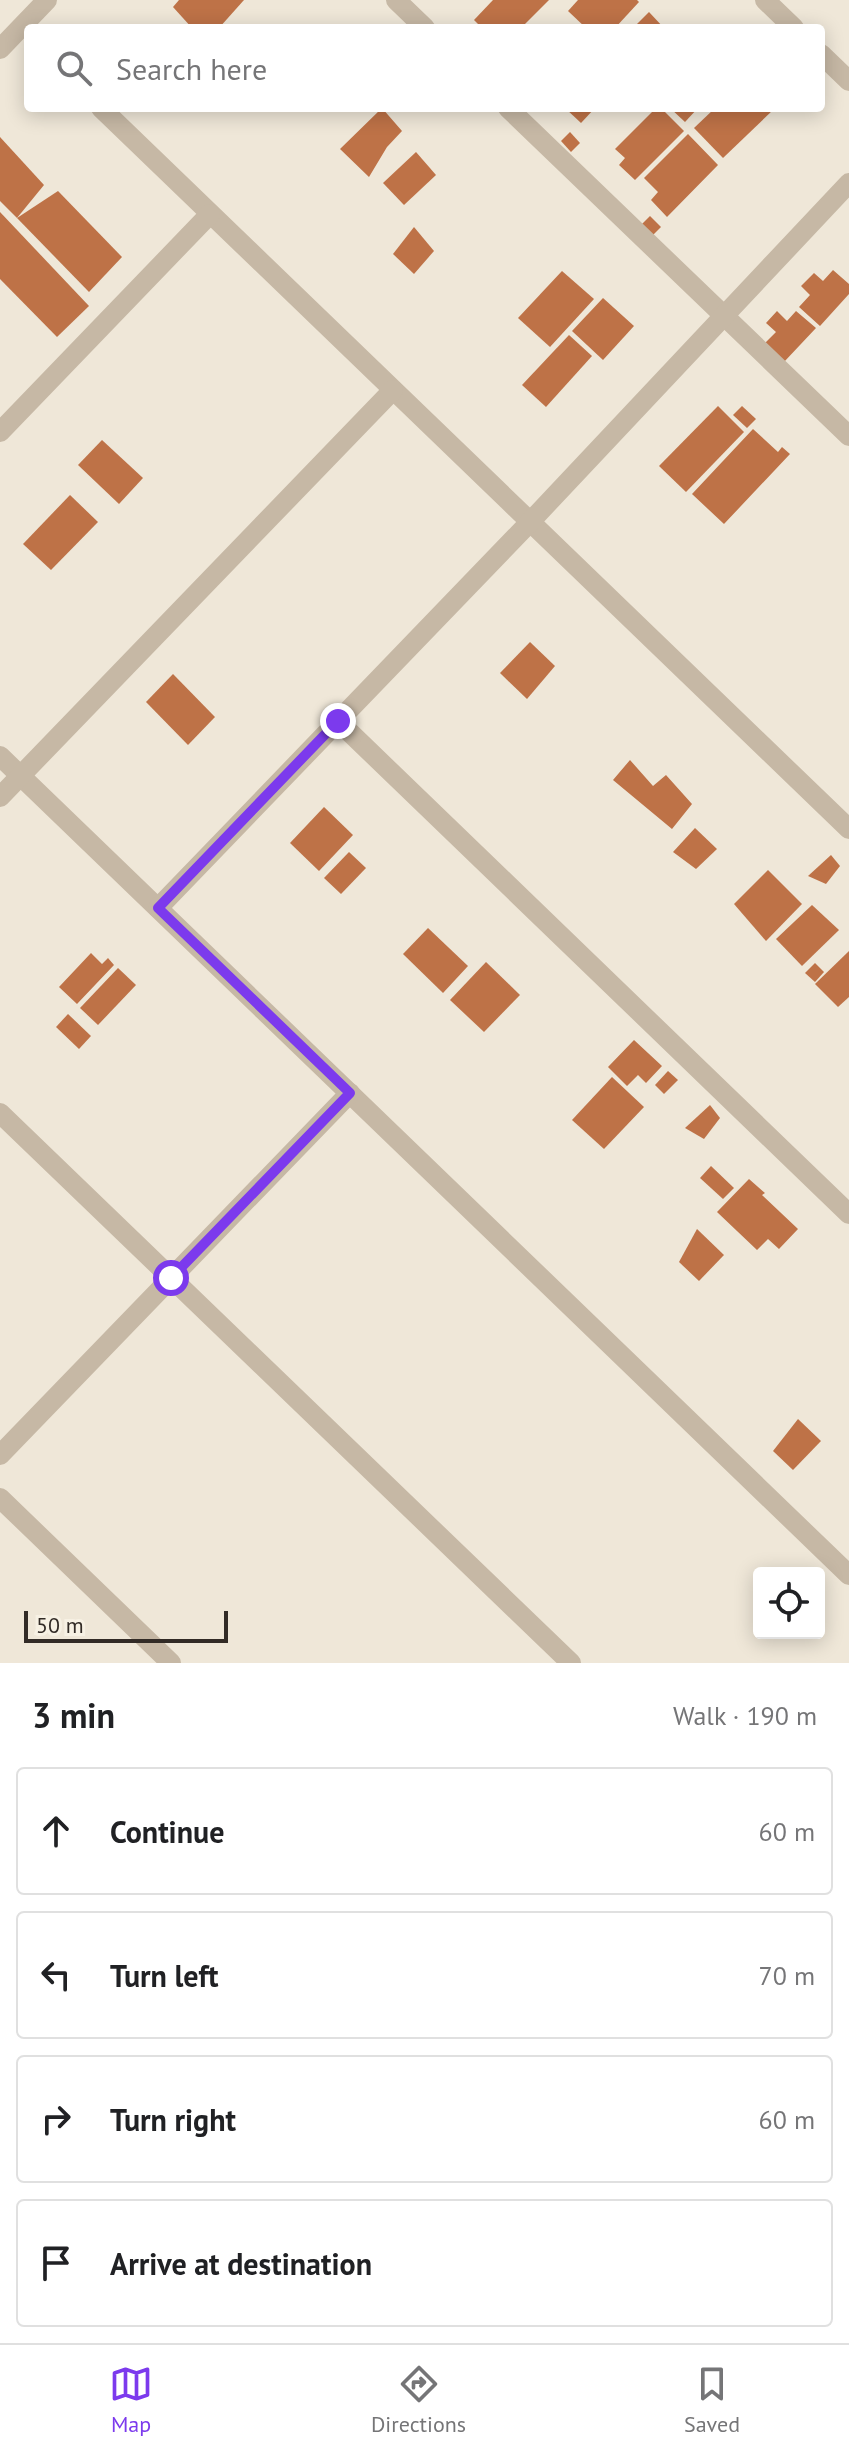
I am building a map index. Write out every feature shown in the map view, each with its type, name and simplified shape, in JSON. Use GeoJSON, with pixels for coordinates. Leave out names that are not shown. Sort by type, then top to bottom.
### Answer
{"type":"FeatureCollection","features":[{"type":"Feature","properties":{"kind":"street"},"geometry":{"type":"LineString","coordinates":[[30,24],[47,0]]}},
{"type":"Feature","properties":{"kind":"street"},"geometry":{"type":"LineString","coordinates":[[765,0],[790,24]]}},
{"type":"Feature","properties":{"kind":"street"},"geometry":{"type":"LineString","coordinates":[[406,3],[422,24]]}},
{"type":"Feature","properties":{"kind":"street"},"geometry":{"type":"LineString","coordinates":[[0,49],[23,33]]}},
{"type":"Feature","properties":{"kind":"street"},"geometry":{"type":"LineString","coordinates":[[825,58],[849,81]]}},
{"type":"Feature","properties":{"kind":"street"},"geometry":{"type":"LineString","coordinates":[[105,112],[849,829]]}},
{"type":"Feature","properties":{"kind":"street"},"geometry":{"type":"LineString","coordinates":[[512,112],[849,436]]}},
{"type":"Feature","properties":{"kind":"street"},"geometry":{"type":"LineString","coordinates":[[158,908],[530,522],[849,183]]}},
{"type":"Feature","properties":{"kind":"street"},"geometry":{"type":"LineString","coordinates":[[0,432],[210,214]]}},
{"type":"Feature","properties":{"kind":"street"},"geometry":{"type":"LineString","coordinates":[[0,797],[393,390]]}},
{"type":"Feature","properties":{"kind":"street"},"geometry":{"type":"LineString","coordinates":[[338,721],[849,1214]]}},
{"type":"Feature","properties":{"kind":"street"},"geometry":{"type":"LineString","coordinates":[[0,756],[849,1575]]}},
{"type":"Feature","properties":{"kind":"street"},"geometry":{"type":"LineString","coordinates":[[0,1455],[350,1093]]}},
{"type":"Feature","properties":{"kind":"street"},"geometry":{"type":"LineString","coordinates":[[0,1113],[571,1663]]}},
{"type":"Feature","properties":{"kind":"street"},"geometry":{"type":"LineString","coordinates":[[0,1498],[171,1663]]}},
{"type":"Feature","properties":{"kind":"building"},"geometry":{"type":"Polygon","coordinates":[[[179,0],[244,0],[223,24],[188,24],[173,7],[179,0]]]}},
{"type":"Feature","properties":{"kind":"building"},"geometry":{"type":"Polygon","coordinates":[[[493,0],[549,0],[525,24],[478,24],[474,20],[493,0]]]}},
{"type":"Feature","properties":{"kind":"building"},"geometry":{"type":"Polygon","coordinates":[[[578,0],[639,2],[619,24],[582,24],[568,11],[578,0]]]}},
{"type":"Feature","properties":{"kind":"building"},"geometry":{"type":"Polygon","coordinates":[[[649,12],[660,24],[637,24],[649,12]]]}},
{"type":"Feature","properties":{"kind":"building"},"geometry":{"type":"Polygon","coordinates":[[[378,112],[385,112],[402,131],[387,147],[369,177],[340,149],[378,112]]]}},
{"type":"Feature","properties":{"kind":"building"},"geometry":{"type":"Polygon","coordinates":[[[569,112],[591,112],[581,123],[569,112]]]}},
{"type":"Feature","properties":{"kind":"building"},"geometry":{"type":"Polygon","coordinates":[[[652,112],[665,112],[684,131],[635,180],[619,165],[625,158],[615,149],[652,112]]]}},
{"type":"Feature","properties":{"kind":"building"},"geometry":{"type":"Polygon","coordinates":[[[674,112],[694,112],[685,122],[674,112]]]}},
{"type":"Feature","properties":{"kind":"building"},"geometry":{"type":"Polygon","coordinates":[[[711,112],[771,112],[723,158],[694,128],[711,112]]]}},
{"type":"Feature","properties":{"kind":"building"},"geometry":{"type":"Polygon","coordinates":[[[570,132],[580,143],[571,152],[561,141],[570,132]]]}},
{"type":"Feature","properties":{"kind":"building"},"geometry":{"type":"Polygon","coordinates":[[[688,134],[718,165],[667,217],[651,200],[658,192],[644,178],[688,134]]]}},
{"type":"Feature","properties":{"kind":"building"},"geometry":{"type":"Polygon","coordinates":[[[0,137],[44,185],[17,218],[0,201],[0,137]]]}},
{"type":"Feature","properties":{"kind":"building"},"geometry":{"type":"Polygon","coordinates":[[[416,152],[436,175],[404,205],[383,183],[416,152]]]}},
{"type":"Feature","properties":{"kind":"building"},"geometry":{"type":"Polygon","coordinates":[[[58,191],[122,257],[89,292],[17,218],[58,191]]]}},
{"type":"Feature","properties":{"kind":"building"},"geometry":{"type":"Polygon","coordinates":[[[0,212],[89,306],[57,337],[0,279],[0,212]]]}},
{"type":"Feature","properties":{"kind":"building"},"geometry":{"type":"Polygon","coordinates":[[[650,216],[661,227],[650,238],[639,227],[650,216]]]}},
{"type":"Feature","properties":{"kind":"building"},"geometry":{"type":"Polygon","coordinates":[[[414,227],[434,251],[414,274],[393,254],[414,227]]]}},
{"type":"Feature","properties":{"kind":"building"},"geometry":{"type":"Polygon","coordinates":[[[833,270],[849,284],[849,294],[820,326],[799,307],[810,295],[801,286],[814,273],[823,281],[833,270]]]}},
{"type":"Feature","properties":{"kind":"building"},"geometry":{"type":"Polygon","coordinates":[[[562,271],[594,299],[550,347],[518,318],[562,271]]]}},
{"type":"Feature","properties":{"kind":"building"},"geometry":{"type":"Polygon","coordinates":[[[603,298],[634,326],[603,360],[572,331],[603,298]]]}},
{"type":"Feature","properties":{"kind":"building"},"geometry":{"type":"Polygon","coordinates":[[[777,311],[787,321],[796,311],[816,328],[784,362],[764,344],[776,332],[766,323],[777,311]]]}},
{"type":"Feature","properties":{"kind":"building"},"geometry":{"type":"Polygon","coordinates":[[[569,335],[592,356],[546,407],[522,385],[569,335]]]}},
{"type":"Feature","properties":{"kind":"building"},"geometry":{"type":"Polygon","coordinates":[[[718,406],[744,432],[686,492],[659,466],[718,406]]]}},
{"type":"Feature","properties":{"kind":"building"},"geometry":{"type":"Polygon","coordinates":[[[742,406],[756,419],[747,428],[733,415],[742,406]]]}},
{"type":"Feature","properties":{"kind":"building"},"geometry":{"type":"Polygon","coordinates":[[[753,429],[778,452],[782,447],[790,454],[724,524],[692,494],[753,429]]]}},
{"type":"Feature","properties":{"kind":"building"},"geometry":{"type":"Polygon","coordinates":[[[102,440],[143,478],[119,504],[78,465],[102,440]]]}},
{"type":"Feature","properties":{"kind":"building"},"geometry":{"type":"Polygon","coordinates":[[[70,495],[98,522],[51,570],[23,544],[70,495]]]}},
{"type":"Feature","properties":{"kind":"building"},"geometry":{"type":"Polygon","coordinates":[[[530,642],[555,666],[527,699],[500,673],[530,642]]]}},
{"type":"Feature","properties":{"kind":"building"},"geometry":{"type":"Polygon","coordinates":[[[173,674],[215,717],[188,745],[146,702],[173,674]]]}},
{"type":"Feature","properties":{"kind":"building"},"geometry":{"type":"Polygon","coordinates":[[[630,760],[653,786],[666,775],[692,804],[672,829],[613,780],[630,760]]]}},
{"type":"Feature","properties":{"kind":"building"},"geometry":{"type":"Polygon","coordinates":[[[324,807],[353,835],[319,871],[290,843],[324,807]]]}},
{"type":"Feature","properties":{"kind":"building"},"geometry":{"type":"Polygon","coordinates":[[[695,828],[717,849],[696,869],[673,852],[695,828]]]}},
{"type":"Feature","properties":{"kind":"building"},"geometry":{"type":"Polygon","coordinates":[[[349,852],[366,868],[341,894],[324,878],[349,852]]]}},
{"type":"Feature","properties":{"kind":"building"},"geometry":{"type":"Polygon","coordinates":[[[831,855],[840,866],[826,884],[808,876],[831,855]]]}},
{"type":"Feature","properties":{"kind":"building"},"geometry":{"type":"Polygon","coordinates":[[[768,870],[802,904],[766,941],[734,904],[768,870]]]}},
{"type":"Feature","properties":{"kind":"building"},"geometry":{"type":"Polygon","coordinates":[[[812,905],[839,930],[802,966],[776,939],[812,905]]]}},
{"type":"Feature","properties":{"kind":"building"},"geometry":{"type":"Polygon","coordinates":[[[428,928],[468,966],[443,993],[403,954],[428,928]]]}},
{"type":"Feature","properties":{"kind":"building"},"geometry":{"type":"Polygon","coordinates":[[[849,951],[849,997],[838,1007],[815,984],[849,951]]]}},
{"type":"Feature","properties":{"kind":"building"},"geometry":{"type":"Polygon","coordinates":[[[91,953],[102,964],[108,958],[114,965],[77,1004],[59,987],[91,953]]]}},
{"type":"Feature","properties":{"kind":"building"},"geometry":{"type":"Polygon","coordinates":[[[486,962],[520,995],[484,1032],[450,1000],[486,962]]]}},
{"type":"Feature","properties":{"kind":"building"},"geometry":{"type":"Polygon","coordinates":[[[815,963],[824,972],[815,982],[805,973],[815,963]]]}},
{"type":"Feature","properties":{"kind":"building"},"geometry":{"type":"Polygon","coordinates":[[[118,968],[136,985],[98,1025],[80,1008],[118,968]]]}},
{"type":"Feature","properties":{"kind":"building"},"geometry":{"type":"Polygon","coordinates":[[[68,1014],[91,1036],[79,1049],[56,1027],[68,1014]]]}},
{"type":"Feature","properties":{"kind":"building"},"geometry":{"type":"Polygon","coordinates":[[[634,1040],[662,1066],[646,1083],[638,1075],[627,1086],[608,1067],[634,1040]]]}},
{"type":"Feature","properties":{"kind":"building"},"geometry":{"type":"Polygon","coordinates":[[[668,1071],[678,1080],[664,1094],[655,1085],[668,1071]]]}},
{"type":"Feature","properties":{"kind":"building"},"geometry":{"type":"Polygon","coordinates":[[[612,1077],[644,1107],[604,1149],[572,1120],[612,1077]]]}},
{"type":"Feature","properties":{"kind":"building"},"geometry":{"type":"Polygon","coordinates":[[[710,1105],[720,1118],[704,1139],[685,1128],[710,1105]]]}},
{"type":"Feature","properties":{"kind":"building"},"geometry":{"type":"Polygon","coordinates":[[[711,1166],[734,1188],[723,1199],[700,1178],[711,1166]]]}},
{"type":"Feature","properties":{"kind":"building"},"geometry":{"type":"Polygon","coordinates":[[[749,1179],[798,1229],[779,1249],[768,1239],[757,1250],[717,1212],[749,1179]]]}},
{"type":"Feature","properties":{"kind":"building"},"geometry":{"type":"Polygon","coordinates":[[[697,1229],[724,1255],[699,1281],[679,1262],[697,1229]]]}},
{"type":"Feature","properties":{"kind":"building"},"geometry":{"type":"Polygon","coordinates":[[[798,1419],[821,1441],[793,1470],[773,1451],[798,1419]]]}},
{"type":"Feature","properties":{"kind":"route"},"geometry":{"type":"LineString","coordinates":[[171,1278],[350,1093],[158,908],[338,721]]}}]}
